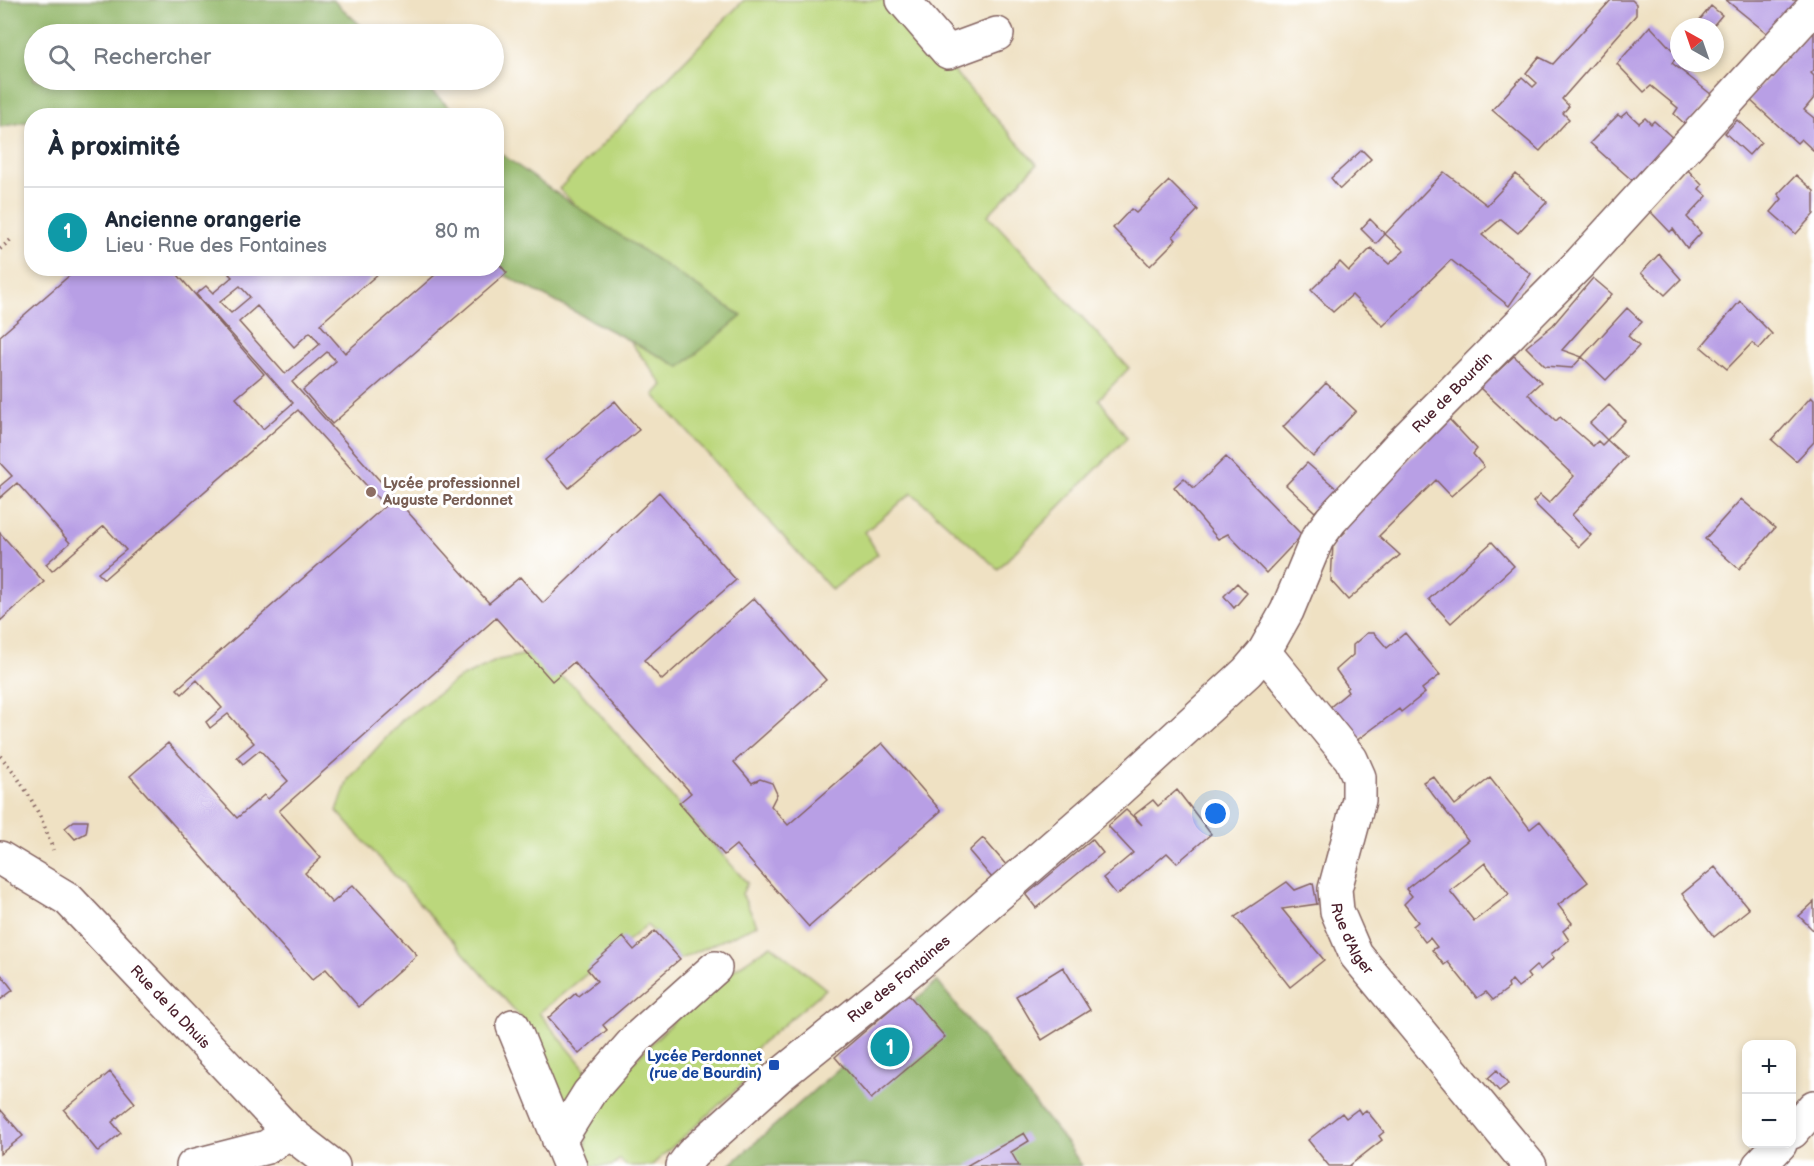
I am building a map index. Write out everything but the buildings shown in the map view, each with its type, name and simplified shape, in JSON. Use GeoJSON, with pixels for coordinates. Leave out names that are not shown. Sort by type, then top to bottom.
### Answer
{"type":"FeatureCollection","features":[{"type":"Feature","properties":{"kind":"street"},"geometry":{"type":"LineString","coordinates":[[903,0],[948,51],[997,34]]}},
{"type":"Feature","properties":{"kind":"street","name":"Rue de Bourdin"},"geometry":{"type":"LineString","coordinates":[[1116,792],[1247,672],[1264,652],[1287,611],[1317,539],[1331,520],[1438,405],[1581,262],[1814,7]]}},
{"type":"Feature","properties":{"kind":"street","name":"Rue d'Alger"},"geometry":{"type":"LineString","coordinates":[[1264,652],[1351,759],[1359,777],[1359,801],[1335,890],[1337,911],[1356,955],[1530,1166]]}},
{"type":"Feature","properties":{"kind":"street","name":"Rue des Fontaines"},"geometry":{"type":"LineString","coordinates":[[683,1166],[692,1154],[778,1077],[917,965],[1116,792]]}},
{"type":"Feature","properties":{"kind":"street","name":"Rue de la Dhuis"},"geometry":{"type":"LineString","coordinates":[[0,858],[68,899],[289,1132],[333,1166]]}},
{"type":"Feature","properties":{"kind":"street"},"geometry":{"type":"LineString","coordinates":[[564,1154],[589,1093],[637,1038],[715,968]]}},
{"type":"Feature","properties":{"kind":"street"},"geometry":{"type":"LineString","coordinates":[[513,1026],[564,1154]]}},
{"type":"Feature","properties":{"kind":"street"},"geometry":{"type":"LineString","coordinates":[[1796,1127],[1814,1107]]}},
{"type":"Feature","properties":{"kind":"street"},"geometry":{"type":"LineString","coordinates":[[193,1166],[267,1147],[289,1132]]}},
{"type":"Feature","properties":{"kind":"street"},"geometry":{"type":"LineString","coordinates":[[1759,1166],[1775,1148]]}},
{"type":"Feature","properties":{"kind":"path"},"geometry":{"type":"LineString","coordinates":[[0,249],[13,238]]}},
{"type":"Feature","properties":{"kind":"path"},"geometry":{"type":"LineString","coordinates":[[0,756],[14,771],[45,826],[68,899]]}},
{"type":"Feature","properties":{"kind":"green space"},"geometry":{"type":"Polygon","coordinates":[[[0,0],[333,0],[359,24],[24,24],[24,90],[430,90],[450,108],[24,108],[24,122],[0,127],[0,0]]]}},
{"type":"Feature","properties":{"kind":"green space"},"geometry":{"type":"Polygon","coordinates":[[[744,0],[890,0],[1037,164],[988,215],[1129,368],[1099,399],[1127,438],[998,569],[912,493],[865,532],[878,554],[832,590],[654,395],[663,385],[632,344],[672,300],[559,189],[744,0]]]}},
{"type":"Feature","properties":{"kind":"green space"},"geometry":{"type":"Polygon","coordinates":[[[504,156],[742,316],[680,367],[504,275],[504,156]]]}},
{"type":"Feature","properties":{"kind":"green space"},"geometry":{"type":"Polygon","coordinates":[[[528,654],[577,688],[747,883],[742,894],[757,925],[680,959],[647,925],[539,1013],[587,1071],[575,1096],[565,1100],[552,1094],[525,1022],[337,811],[348,780],[402,720],[458,679],[498,660],[528,654]]]}},
{"type":"Feature","properties":{"kind":"green space"},"geometry":{"type":"Polygon","coordinates":[[[771,945],[826,989],[749,1054],[760,1068],[651,1166],[626,1166],[620,1159],[612,1166],[585,1166],[586,1133],[594,1112],[623,1072],[709,986],[771,945]]]}},
{"type":"Feature","properties":{"kind":"green space"},"geometry":{"type":"Polygon","coordinates":[[[937,981],[1068,1145],[1082,1166],[729,1166],[937,981]]]}},
{"type":"Feature","properties":{"kind":"place","name":"Lycée professionnel Auguste Perdonnet"},"geometry":{"type":"Point","coordinates":[371,492]}},
{"type":"Feature","properties":{"kind":"place","name":"Ancienne orangerie"},"geometry":{"type":"Point","coordinates":[890,1047]}},
{"type":"Feature","properties":{"kind":"place","name":"Lycée Perdonnet (rue de Bourdin)"},"geometry":{"type":"Point","coordinates":[774,1065]}}]}
